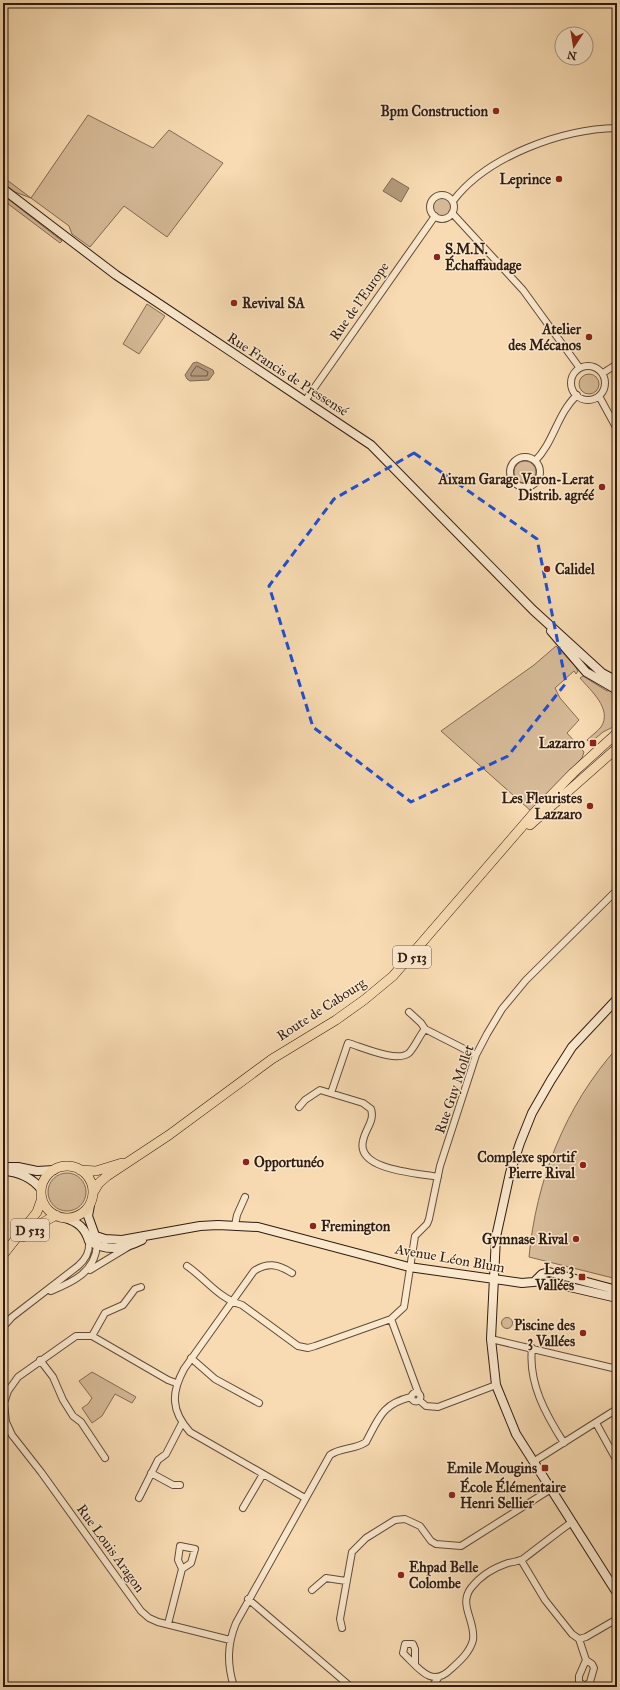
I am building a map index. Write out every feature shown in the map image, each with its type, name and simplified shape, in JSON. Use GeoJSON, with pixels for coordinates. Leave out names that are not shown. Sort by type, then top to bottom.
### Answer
{"type":"FeatureCollection","features":[{"type":"Feature","properties":{"kind":"main road","name":"D 513"},"geometry":{"type":"LineString","coordinates":[[501,852],[536,811],[573,773],[617,733]]}},
{"type":"Feature","properties":{"kind":"main road","name":"D 513"},"geometry":{"type":"LineString","coordinates":[[501,852],[617,748]]}},
{"type":"Feature","properties":{"kind":"main road","name":"Route de Cabourg"},"geometry":{"type":"LineString","coordinates":[[129,1160],[169,1135],[272,1058],[341,1016],[393,976],[501,852]]}},
{"type":"Feature","properties":{"kind":"main road","name":"D 513"},"geometry":{"type":"LineString","coordinates":[[79,1169],[98,1170],[129,1160]]}},
{"type":"Feature","properties":{"kind":"main road","name":"D 513"},"geometry":{"type":"LineString","coordinates":[[93,1193],[103,1179],[129,1160]]}},
{"type":"Feature","properties":{"kind":"main road"},"geometry":{"type":"LineString","coordinates":[[68,1166],[79,1169],[87,1174],[92,1184],[93,1193],[90,1205],[79,1215],[61,1216],[46,1206],[42,1193],[44,1179],[54,1170],[68,1166]]}},
{"type":"Feature","properties":{"kind":"main road","name":"D 513"},"geometry":{"type":"LineString","coordinates":[[5,1253],[37,1212],[42,1193]]}},
{"type":"Feature","properties":{"kind":"main road","name":"D 513"},"geometry":{"type":"LineString","coordinates":[[5,1253],[30,1230],[61,1216]]}},
{"type":"Feature","properties":{"kind":"street"},"geometry":{"type":"LineString","coordinates":[[453,202],[463,188],[483,173],[518,153],[562,136],[580,132],[617,128]]}},
{"type":"Feature","properties":{"kind":"street","name":"Rue Francis de Pressensé"},"geometry":{"type":"LineString","coordinates":[[3,189],[116,275],[353,432],[384,457],[534,610]]}},
{"type":"Feature","properties":{"kind":"street"},"geometry":{"type":"LineString","coordinates":[[445,195],[453,202],[454,208],[452,214],[444,218],[435,216],[430,207],[435,198],[445,195]]}},
{"type":"Feature","properties":{"kind":"street"},"geometry":{"type":"LineString","coordinates":[[452,214],[523,290],[579,367]]}},
{"type":"Feature","properties":{"kind":"street","name":"Rue de l'Europe"},"geometry":{"type":"LineString","coordinates":[[305,400],[435,216]]}},
{"type":"Feature","properties":{"kind":"street"},"geometry":{"type":"LineString","coordinates":[[603,373],[617,364]]}},
{"type":"Feature","properties":{"kind":"street"},"geometry":{"type":"LineString","coordinates":[[593,366],[603,373],[606,383],[605,389],[599,396],[588,400],[577,396],[571,387],[573,374],[579,367],[593,366]]}},
{"type":"Feature","properties":{"kind":"street"},"geometry":{"type":"LineString","coordinates":[[534,461],[545,449],[564,409],[577,396]]}},
{"type":"Feature","properties":{"kind":"street"},"geometry":{"type":"LineString","coordinates":[[599,396],[617,428]]}},
{"type":"Feature","properties":{"kind":"street"},"geometry":{"type":"LineString","coordinates":[[525,457],[534,461],[540,472],[534,484],[525,487],[513,482],[510,468],[516,460],[525,457]]}},
{"type":"Feature","properties":{"kind":"street"},"geometry":{"type":"LineString","coordinates":[[534,610],[602,673],[617,681]]}},
{"type":"Feature","properties":{"kind":"street"},"geometry":{"type":"LineString","coordinates":[[534,610],[579,666],[595,678],[617,690]]}},
{"type":"Feature","properties":{"kind":"street","name":"Rue Guy Mollet"},"geometry":{"type":"LineString","coordinates":[[391,1320],[404,1307],[409,1267],[416,1236],[427,1224],[429,1219],[438,1177],[476,1055],[502,1009],[526,980],[617,890]]}},
{"type":"Feature","properties":{"kind":"street"},"geometry":{"type":"LineString","coordinates":[[617,999],[572,1047],[532,1113],[510,1173],[496,1237],[491,1339],[496,1385],[516,1434],[617,1593]]}},
{"type":"Feature","properties":{"kind":"street"},"geometry":{"type":"LineString","coordinates":[[409,1012],[421,1023],[425,1030],[476,1055]]}},
{"type":"Feature","properties":{"kind":"street"},"geometry":{"type":"LineString","coordinates":[[331,1092],[348,1043],[389,1056],[403,1057],[410,1052],[425,1030]]}},
{"type":"Feature","properties":{"kind":"street"},"geometry":{"type":"LineString","coordinates":[[299,1107],[304,1100],[320,1090],[331,1092],[363,1103],[371,1109],[373,1116],[363,1140],[362,1152],[371,1162],[391,1168],[438,1177]]}},
{"type":"Feature","properties":{"kind":"street"},"geometry":{"type":"LineString","coordinates":[[3,1167],[18,1167],[37,1171],[54,1170]]}},
{"type":"Feature","properties":{"kind":"street"},"geometry":{"type":"LineString","coordinates":[[3,1171],[20,1174],[34,1181],[42,1193]]}},
{"type":"Feature","properties":{"kind":"street"},"geometry":{"type":"LineString","coordinates":[[235,1225],[242,1199]]}},
{"type":"Feature","properties":{"kind":"street"},"geometry":{"type":"LineString","coordinates":[[86,1272],[96,1256],[97,1246],[96,1236],[88,1216],[90,1205]]}},
{"type":"Feature","properties":{"kind":"street"},"geometry":{"type":"LineString","coordinates":[[3,1327],[12,1317],[44,1294],[86,1259],[89,1241],[85,1232],[77,1222],[61,1216]]}},
{"type":"Feature","properties":{"kind":"street","name":"Avenue Léon Blum"},"geometry":{"type":"LineString","coordinates":[[96,1236],[114,1240],[150,1236],[200,1226],[235,1225],[258,1227],[409,1267],[522,1283],[544,1281],[617,1298]]}},
{"type":"Feature","properties":{"kind":"street","name":"Avenue Léon Blum"},"geometry":{"type":"LineString","coordinates":[[89,1241],[97,1246],[115,1249],[134,1244],[150,1236]]}},
{"type":"Feature","properties":{"kind":"street"},"geometry":{"type":"LineString","coordinates":[[44,1294],[65,1285],[134,1244]]}},
{"type":"Feature","properties":{"kind":"street"},"geometry":{"type":"LineString","coordinates":[[292,1273],[282,1266],[263,1265],[254,1272],[191,1358],[176,1383],[176,1411],[182,1423],[190,1432],[305,1498]]}},
{"type":"Feature","properties":{"kind":"street"},"geometry":{"type":"LineString","coordinates":[[187,1266],[196,1272],[204,1282],[232,1302],[242,1305],[298,1346],[308,1348],[391,1320],[420,1396],[419,1400]]}},
{"type":"Feature","properties":{"kind":"street","name":"Avenue Léon Blum"},"geometry":{"type":"LineString","coordinates":[[535,1281],[542,1274],[550,1272],[617,1290]]}},
{"type":"Feature","properties":{"kind":"street"},"geometry":{"type":"LineString","coordinates":[[92,1336],[105,1313],[123,1305],[135,1289],[141,1287]]}},
{"type":"Feature","properties":{"kind":"street"},"geometry":{"type":"LineString","coordinates":[[3,1412],[8,1391],[18,1377],[76,1336],[92,1336],[168,1380],[176,1383]]}},
{"type":"Feature","properties":{"kind":"street"},"geometry":{"type":"LineString","coordinates":[[491,1339],[617,1369]]}},
{"type":"Feature","properties":{"kind":"street"},"geometry":{"type":"LineString","coordinates":[[532,1348],[531,1367],[538,1392],[546,1414],[564,1443]]}},
{"type":"Feature","properties":{"kind":"street"},"geometry":{"type":"LineString","coordinates":[[191,1358],[215,1379],[260,1403]]}},
{"type":"Feature","properties":{"kind":"street"},"geometry":{"type":"LineString","coordinates":[[40,1360],[54,1377],[63,1400],[73,1416],[81,1422],[105,1458]]}},
{"type":"Feature","properties":{"kind":"street"},"geometry":{"type":"LineString","coordinates":[[234,1687],[228,1666],[230,1640],[236,1623],[248,1599],[330,1455],[335,1451],[361,1445],[366,1442],[387,1407],[402,1399],[411,1398],[415,1401],[419,1400],[426,1406],[438,1407],[496,1385]]}},
{"type":"Feature","properties":{"kind":"street"},"geometry":{"type":"LineString","coordinates":[[411,1398],[412,1393],[418,1392]]}},
{"type":"Feature","properties":{"kind":"street"},"geometry":{"type":"LineString","coordinates":[[533,1462],[617,1410]]}},
{"type":"Feature","properties":{"kind":"street","name":"Rue Louis Aragon"},"geometry":{"type":"LineString","coordinates":[[3,1412],[12,1435],[41,1472],[141,1611],[149,1618],[230,1640]]}},
{"type":"Feature","properties":{"kind":"street"},"geometry":{"type":"LineString","coordinates":[[139,1498],[158,1460],[166,1454],[182,1423]]}},
{"type":"Feature","properties":{"kind":"street"},"geometry":{"type":"LineString","coordinates":[[596,1423],[617,1461]]}},
{"type":"Feature","properties":{"kind":"street"},"geometry":{"type":"LineString","coordinates":[[152,1474],[173,1485],[180,1485]]}},
{"type":"Feature","properties":{"kind":"street"},"geometry":{"type":"LineString","coordinates":[[243,1508],[263,1474]]}},
{"type":"Feature","properties":{"kind":"street"},"geometry":{"type":"LineString","coordinates":[[342,1628],[340,1619],[346,1582],[352,1552],[358,1544],[395,1520],[405,1519],[414,1522],[436,1544],[461,1546],[551,1490]]}},
{"type":"Feature","properties":{"kind":"street"},"geometry":{"type":"LineString","coordinates":[[432,1687],[438,1678],[446,1674],[468,1652],[473,1641],[473,1630],[466,1607],[466,1596],[470,1589],[479,1579],[495,1568],[521,1560],[572,1522]]}},
{"type":"Feature","properties":{"kind":"street"},"geometry":{"type":"LineString","coordinates":[[521,1560],[545,1600],[572,1634],[579,1639],[586,1660]]}},
{"type":"Feature","properties":{"kind":"street"},"geometry":{"type":"LineString","coordinates":[[168,1624],[182,1568]]}},
{"type":"Feature","properties":{"kind":"street"},"geometry":{"type":"LineString","coordinates":[[312,1590],[326,1578],[346,1582]]}},
{"type":"Feature","properties":{"kind":"street"},"geometry":{"type":"LineString","coordinates":[[248,1599],[351,1687]]}},
{"type":"Feature","properties":{"kind":"street"},"geometry":{"type":"LineString","coordinates":[[579,1639],[586,1637],[617,1619]]}},
{"type":"Feature","properties":{"kind":"street"},"geometry":{"type":"LineString","coordinates":[[415,1664],[426,1674],[438,1678]]}},
{"type":"Feature","properties":{"kind":"highlighted area"},"geometry":{"type":"Polygon","coordinates":[[[414,453],[537,539],[566,683],[508,756],[411,802],[313,727],[269,586],[334,499],[414,453]]]}},
{"type":"Feature","properties":{"kind":"shaded area"},"geometry":{"type":"Polygon","coordinates":[[[88,115],[153,148],[169,130],[223,163],[167,237],[124,206],[90,247],[72,234],[69,226],[31,198],[88,115]]]}},
{"type":"Feature","properties":{"kind":"shaded area"},"geometry":{"type":"Polygon","coordinates":[[[3,177],[31,198],[15,192],[3,183],[3,177]]]}},
{"type":"Feature","properties":{"kind":"shaded area"},"geometry":{"type":"Polygon","coordinates":[[[3,195],[62,241],[60,243],[3,200],[3,195]]]}},
{"type":"Feature","properties":{"kind":"shaded area"},"geometry":{"type":"Polygon","coordinates":[[[442,197],[449,200],[452,207],[449,214],[442,217],[435,214],[432,207],[435,200],[442,197]]]}},
{"type":"Feature","properties":{"kind":"shaded area"},"geometry":{"type":"Polygon","coordinates":[[[147,304],[165,316],[139,354],[123,344],[147,304]]]}},
{"type":"Feature","properties":{"kind":"shaded area"},"geometry":{"type":"Polygon","coordinates":[[[589,374],[596,377],[599,384],[596,391],[589,394],[582,391],[579,384],[582,377],[589,374]]]}},
{"type":"Feature","properties":{"kind":"shaded area"},"geometry":{"type":"Polygon","coordinates":[[[521,461],[529,461],[536,468],[536,476],[529,483],[521,483],[514,476],[514,468],[521,461]]]}},
{"type":"Feature","properties":{"kind":"shaded area"},"geometry":{"type":"Polygon","coordinates":[[[556,646],[578,671],[576,674],[574,671],[555,688],[560,698],[579,720],[567,733],[584,752],[582,758],[531,811],[441,731],[534,665],[556,646]]]}},
{"type":"Feature","properties":{"kind":"shaded area"},"geometry":{"type":"Polygon","coordinates":[[[583,676],[607,691],[611,690],[617,694],[617,725],[603,732],[590,743],[587,740],[601,727],[604,720],[604,713],[599,700],[580,678],[583,676]]]}},
{"type":"Feature","properties":{"kind":"shaded area","name":"Complexe sportif Pierre Rival"},"geometry":{"type":"Polygon","coordinates":[[[617,1048],[617,1279],[529,1257],[538,1200],[556,1146],[582,1094],[617,1048]]]}},
{"type":"Feature","properties":{"kind":"shaded area"},"geometry":{"type":"Polygon","coordinates":[[[63,1173],[71,1173],[78,1176],[83,1181],[86,1192],[83,1203],[78,1208],[71,1211],[63,1211],[56,1208],[51,1203],[48,1196],[48,1188],[51,1181],[56,1176],[63,1173]]]}},
{"type":"Feature","properties":{"kind":"shaded area"},"geometry":{"type":"Polygon","coordinates":[[[507,1317],[511,1319],[513,1323],[511,1327],[507,1329],[503,1327],[501,1323],[503,1319],[507,1317]]]}},
{"type":"Feature","properties":{"kind":"shaded area"},"geometry":{"type":"Polygon","coordinates":[[[92,1372],[136,1397],[132,1403],[115,1394],[102,1416],[92,1423],[82,1408],[88,1404],[92,1398],[79,1381],[92,1372]]]}},
{"type":"Feature","properties":{"kind":"water"},"geometry":{"type":"Polygon","coordinates":[[[392,178],[409,188],[401,202],[383,191],[392,178]]]}},
{"type":"Feature","properties":{"kind":"water"},"geometry":{"type":"Polygon","coordinates":[[[197,362],[213,370],[214,373],[209,380],[190,381],[187,379],[185,375],[193,363],[197,362]]]}},
{"type":"Feature","properties":{"kind":"place","name":"Bpm Construction"},"geometry":{"type":"Point","coordinates":[496,111]}},
{"type":"Feature","properties":{"kind":"place","name":"Leprince"},"geometry":{"type":"Point","coordinates":[559,179]}},
{"type":"Feature","properties":{"kind":"place","name":"S.M.N. Échaffaudage"},"geometry":{"type":"Point","coordinates":[437,257]}},
{"type":"Feature","properties":{"kind":"place","name":"Revival SA"},"geometry":{"type":"Point","coordinates":[234,303]}},
{"type":"Feature","properties":{"kind":"place","name":"Atelier des Mécanos"},"geometry":{"type":"Point","coordinates":[589,337]}},
{"type":"Feature","properties":{"kind":"place","name":"Aixam Garage Varon-Lerat Distrib. agréé"},"geometry":{"type":"Point","coordinates":[602,487]}},
{"type":"Feature","properties":{"kind":"place","name":"Calidel"},"geometry":{"type":"Point","coordinates":[547,569]}},
{"type":"Feature","properties":{"kind":"place","name":"Lazarro"},"geometry":{"type":"Point","coordinates":[593,743]}},
{"type":"Feature","properties":{"kind":"place","name":"Les Fleuristes Lazzaro"},"geometry":{"type":"Point","coordinates":[590,806]}},
{"type":"Feature","properties":{"kind":"place","name":"Opportunéo"},"geometry":{"type":"Point","coordinates":[246,1162]}},
{"type":"Feature","properties":{"kind":"place","name":"Complexe sportif Pierre Rival"},"geometry":{"type":"Point","coordinates":[583,1165]}},
{"type":"Feature","properties":{"kind":"place","name":"Fremington"},"geometry":{"type":"Point","coordinates":[313,1226]}},
{"type":"Feature","properties":{"kind":"place","name":"Gymnase Rival"},"geometry":{"type":"Point","coordinates":[576,1239]}},
{"type":"Feature","properties":{"kind":"place","name":"Les 3 Vallées"},"geometry":{"type":"Point","coordinates":[582,1277]}},
{"type":"Feature","properties":{"kind":"place","name":"Piscine des 3 Vallées"},"geometry":{"type":"Point","coordinates":[583,1333]}},
{"type":"Feature","properties":{"kind":"place","name":"Emile Mougins"},"geometry":{"type":"Point","coordinates":[545,1468]}},
{"type":"Feature","properties":{"kind":"place","name":"École Élémentaire Henri Sellier"},"geometry":{"type":"Point","coordinates":[452,1495]}},
{"type":"Feature","properties":{"kind":"place","name":"Ehpad Belle Colombe"},"geometry":{"type":"Point","coordinates":[401,1575]}}]}
